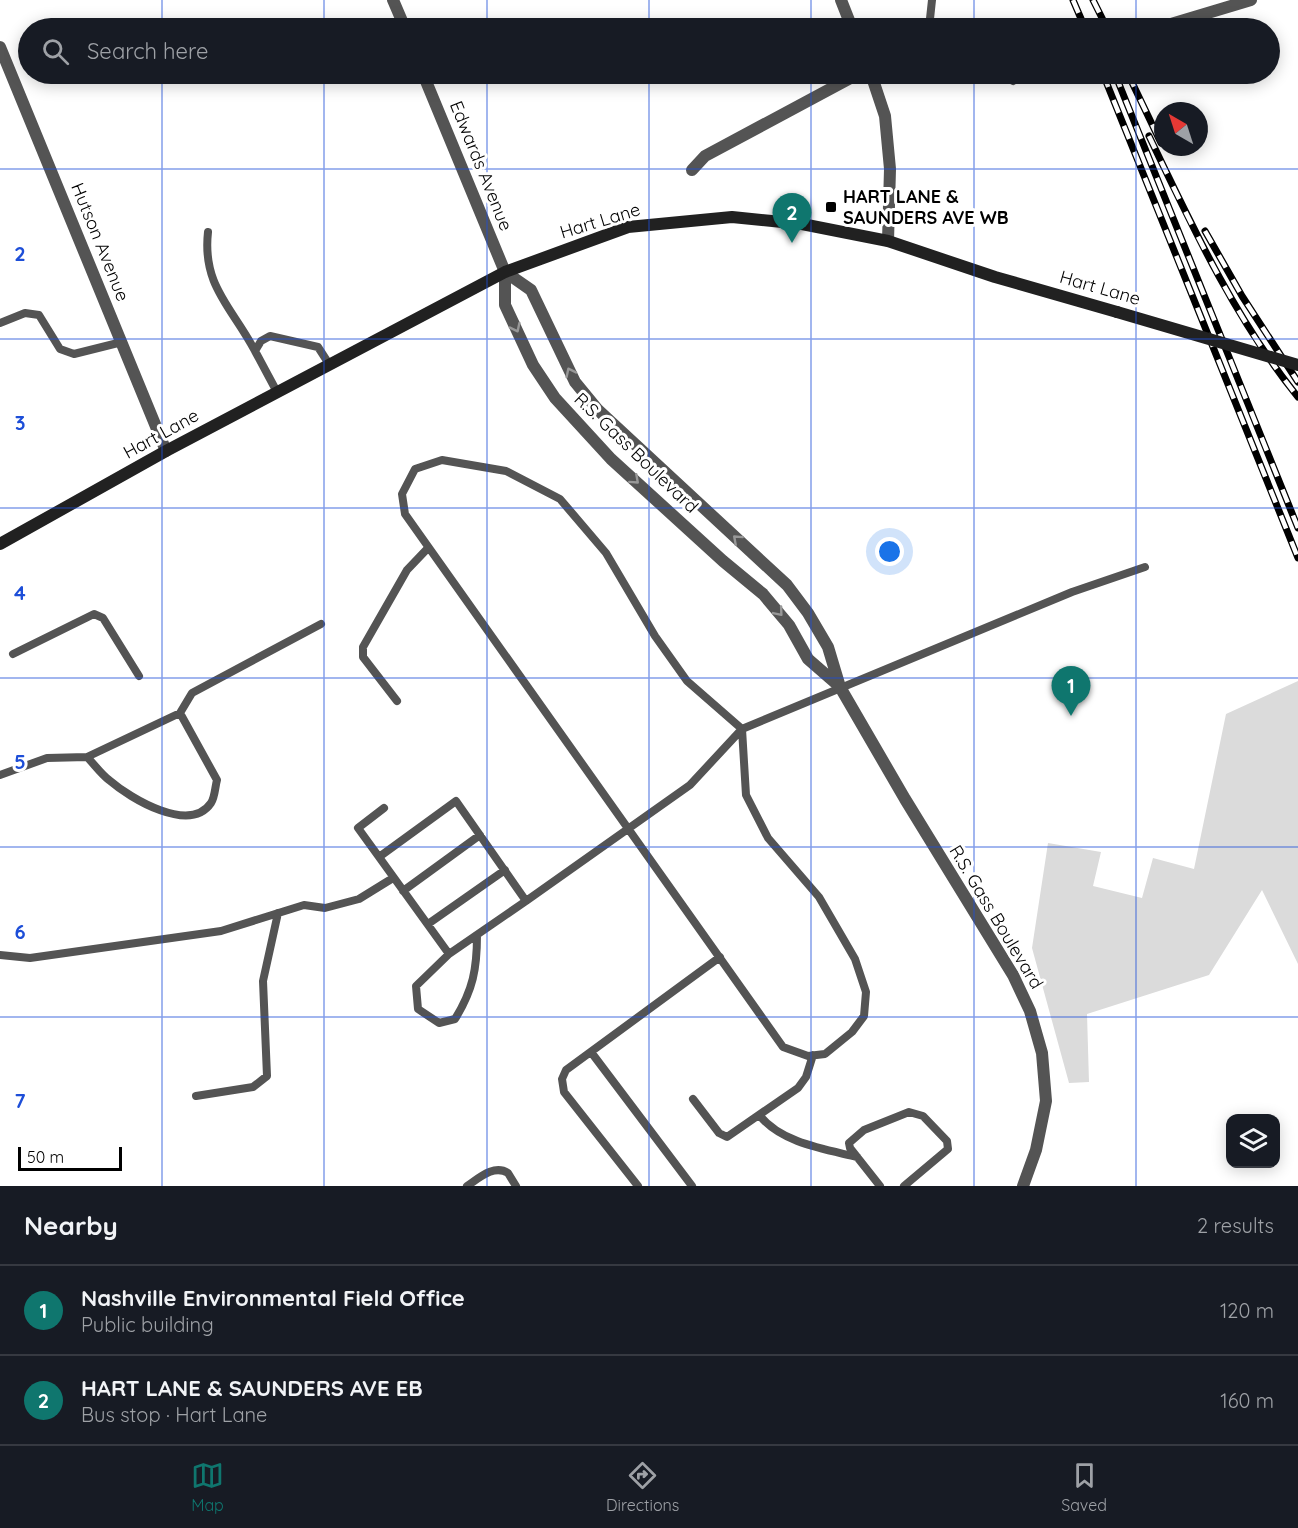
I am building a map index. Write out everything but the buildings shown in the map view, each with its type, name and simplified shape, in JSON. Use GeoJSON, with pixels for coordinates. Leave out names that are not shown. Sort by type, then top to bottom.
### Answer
{"type":"FeatureCollection","features":[{"type":"Feature","properties":{"kind":"main road","name":"Hart Lane"},"geometry":{"type":"LineString","coordinates":[[0,544],[166,451],[505,272],[628,227],[732,217],[802,224],[888,241],[995,277],[1298,365]]}},
{"type":"Feature","properties":{"kind":"street"},"geometry":{"type":"LineString","coordinates":[[393,0],[401,18]]}},
{"type":"Feature","properties":{"kind":"street"},"geometry":{"type":"LineString","coordinates":[[841,0],[848,18]]}},
{"type":"Feature","properties":{"kind":"street"},"geometry":{"type":"LineString","coordinates":[[1191,18],[1251,0]]}},
{"type":"Feature","properties":{"kind":"street","name":"Hutson Avenue"},"geometry":{"type":"LineString","coordinates":[[0,46],[166,451]]}},
{"type":"Feature","properties":{"kind":"street","name":"Edwards Avenue"},"geometry":{"type":"LineString","coordinates":[[427,84],[505,272]]}},
{"type":"Feature","properties":{"kind":"street"},"geometry":{"type":"LineString","coordinates":[[692,170],[705,156],[839,84]]}},
{"type":"Feature","properties":{"kind":"street"},"geometry":{"type":"LineString","coordinates":[[874,84],[885,116],[889,158],[888,241]]}},
{"type":"Feature","properties":{"kind":"street","name":"R.S. Gass Boulevard"},"geometry":{"type":"LineString","coordinates":[[505,272],[505,305],[533,365],[555,398],[611,459],[723,561],[764,594],[789,625],[808,659],[840,687]]}},
{"type":"Feature","properties":{"kind":"street","name":"R.S. Gass Boulevard"},"geometry":{"type":"LineString","coordinates":[[505,272],[531,290],[575,382],[598,410],[787,585],[808,613],[828,647],[840,687],[905,799],[1013,975],[1030,1011],[1042,1053],[1046,1101],[1036,1150],[1023,1186]]}},
{"type":"Feature","properties":{"kind":"lane"},"geometry":{"type":"LineString","coordinates":[[930,18],[932,0]]}},
{"type":"Feature","properties":{"kind":"lane"},"geometry":{"type":"LineString","coordinates":[[208,232],[206,250],[216,290],[243,327],[277,392]]}},
{"type":"Feature","properties":{"kind":"lane"},"geometry":{"type":"LineString","coordinates":[[0,323],[25,313],[39,315],[60,349],[74,354],[122,342]]}},
{"type":"Feature","properties":{"kind":"lane"},"geometry":{"type":"LineString","coordinates":[[255,351],[261,341],[270,336],[280,337],[318,347],[329,364]]}},
{"type":"Feature","properties":{"kind":"lane"},"geometry":{"type":"LineString","coordinates":[[442,460],[506,471],[560,499],[606,553],[655,636],[687,681],[742,729],[746,795],[768,838],[819,897],[855,959],[866,992],[864,1016],[852,1032],[825,1054],[813,1055],[783,1047],[428,548],[405,514],[402,494],[414,470],[442,460]]}},
{"type":"Feature","properties":{"kind":"lane"},"geometry":{"type":"LineString","coordinates":[[397,701],[363,657],[363,647],[407,570],[428,548]]}},
{"type":"Feature","properties":{"kind":"lane"},"geometry":{"type":"LineString","coordinates":[[477,935],[477,958],[470,995],[454,1019],[439,1023],[418,1009],[416,986],[449,954],[690,785],[742,729],[1072,592],[1145,567]]}},
{"type":"Feature","properties":{"kind":"lane"},"geometry":{"type":"LineString","coordinates":[[13,654],[94,614],[103,618],[139,676]]}},
{"type":"Feature","properties":{"kind":"lane"},"geometry":{"type":"LineString","coordinates":[[0,775],[46,758],[87,757],[180,713],[192,693],[321,624]]}},
{"type":"Feature","properties":{"kind":"lane"},"geometry":{"type":"LineString","coordinates":[[87,757],[110,781],[139,799],[185,818],[197,815],[211,802],[217,780],[180,713]]}},
{"type":"Feature","properties":{"kind":"lane"},"geometry":{"type":"LineString","coordinates":[[379,857],[456,801],[526,901]]}},
{"type":"Feature","properties":{"kind":"lane"},"geometry":{"type":"LineString","coordinates":[[384,808],[358,828],[449,954]]}},
{"type":"Feature","properties":{"kind":"lane"},"geometry":{"type":"LineString","coordinates":[[404,891],[480,835]]}},
{"type":"Feature","properties":{"kind":"lane"},"geometry":{"type":"LineString","coordinates":[[428,924],[505,870]]}},
{"type":"Feature","properties":{"kind":"lane"},"geometry":{"type":"LineString","coordinates":[[0,955],[30,958],[221,931],[304,905],[325,908],[359,899],[393,878],[392,874]]}},
{"type":"Feature","properties":{"kind":"lane"},"geometry":{"type":"LineString","coordinates":[[196,1096],[253,1087],[267,1076],[263,981],[278,913]]}},
{"type":"Feature","properties":{"kind":"lane"},"geometry":{"type":"LineString","coordinates":[[638,1186],[564,1092],[562,1078],[566,1070],[720,957]]}},
{"type":"Feature","properties":{"kind":"lane"},"geometry":{"type":"LineString","coordinates":[[591,1052],[692,1186]]}},
{"type":"Feature","properties":{"kind":"lane"},"geometry":{"type":"LineString","coordinates":[[693,1099],[719,1133],[727,1137],[798,1088],[806,1077],[813,1055]]}},
{"type":"Feature","properties":{"kind":"lane"},"geometry":{"type":"LineString","coordinates":[[880,1186],[856,1157],[849,1143],[864,1130],[909,1112],[922,1116],[947,1141],[948,1149],[904,1186]]}},
{"type":"Feature","properties":{"kind":"lane"},"geometry":{"type":"LineString","coordinates":[[760,1116],[770,1128],[807,1144],[856,1157]]}},
{"type":"Feature","properties":{"kind":"lane"},"geometry":{"type":"LineString","coordinates":[[467,1186],[489,1172],[498,1170],[508,1173],[516,1186]]}},
{"type":"Feature","properties":{"kind":"shaded area"},"geometry":{"type":"Polygon","coordinates":[[[1298,681],[1298,964],[1262,890],[1209,975],[1087,1014],[1089,1082],[1069,1083],[1032,948],[1048,843],[1101,852],[1093,886],[1142,898],[1153,858],[1194,869],[1226,714],[1298,681]]]}},
{"type":"Feature","properties":{"kind":"railway"},"geometry":{"type":"LineString","coordinates":[[1073,0],[1081,18]]}},
{"type":"Feature","properties":{"kind":"railway"},"geometry":{"type":"LineString","coordinates":[[1093,0],[1102,18]]}},
{"type":"Feature","properties":{"kind":"railway"},"geometry":{"type":"LineString","coordinates":[[1107,84],[1298,558]]}},
{"type":"Feature","properties":{"kind":"railway"},"geometry":{"type":"LineString","coordinates":[[1119,84],[1298,528]]}},
{"type":"Feature","properties":{"kind":"railway"},"geometry":{"type":"LineString","coordinates":[[1133,84],[1154,128]]}},
{"type":"Feature","properties":{"kind":"railway"},"geometry":{"type":"LineString","coordinates":[[1149,136],[1216,271],[1254,336],[1298,397]]}},
{"type":"Feature","properties":{"kind":"railway"},"geometry":{"type":"LineString","coordinates":[[1205,231],[1242,296],[1298,382]]}},
{"type":"Feature","properties":{"kind":"place","name":"HART LANE & SAUNDERS AVE WB"},"geometry":{"type":"Point","coordinates":[831,207]}},
{"type":"Feature","properties":{"kind":"place","name":"HART LANE & SAUNDERS AVE EB"},"geometry":{"type":"Point","coordinates":[792,243]}},
{"type":"Feature","properties":{"kind":"place","name":"Nashville Environmental Field Office"},"geometry":{"type":"Point","coordinates":[1071,716]}}]}
